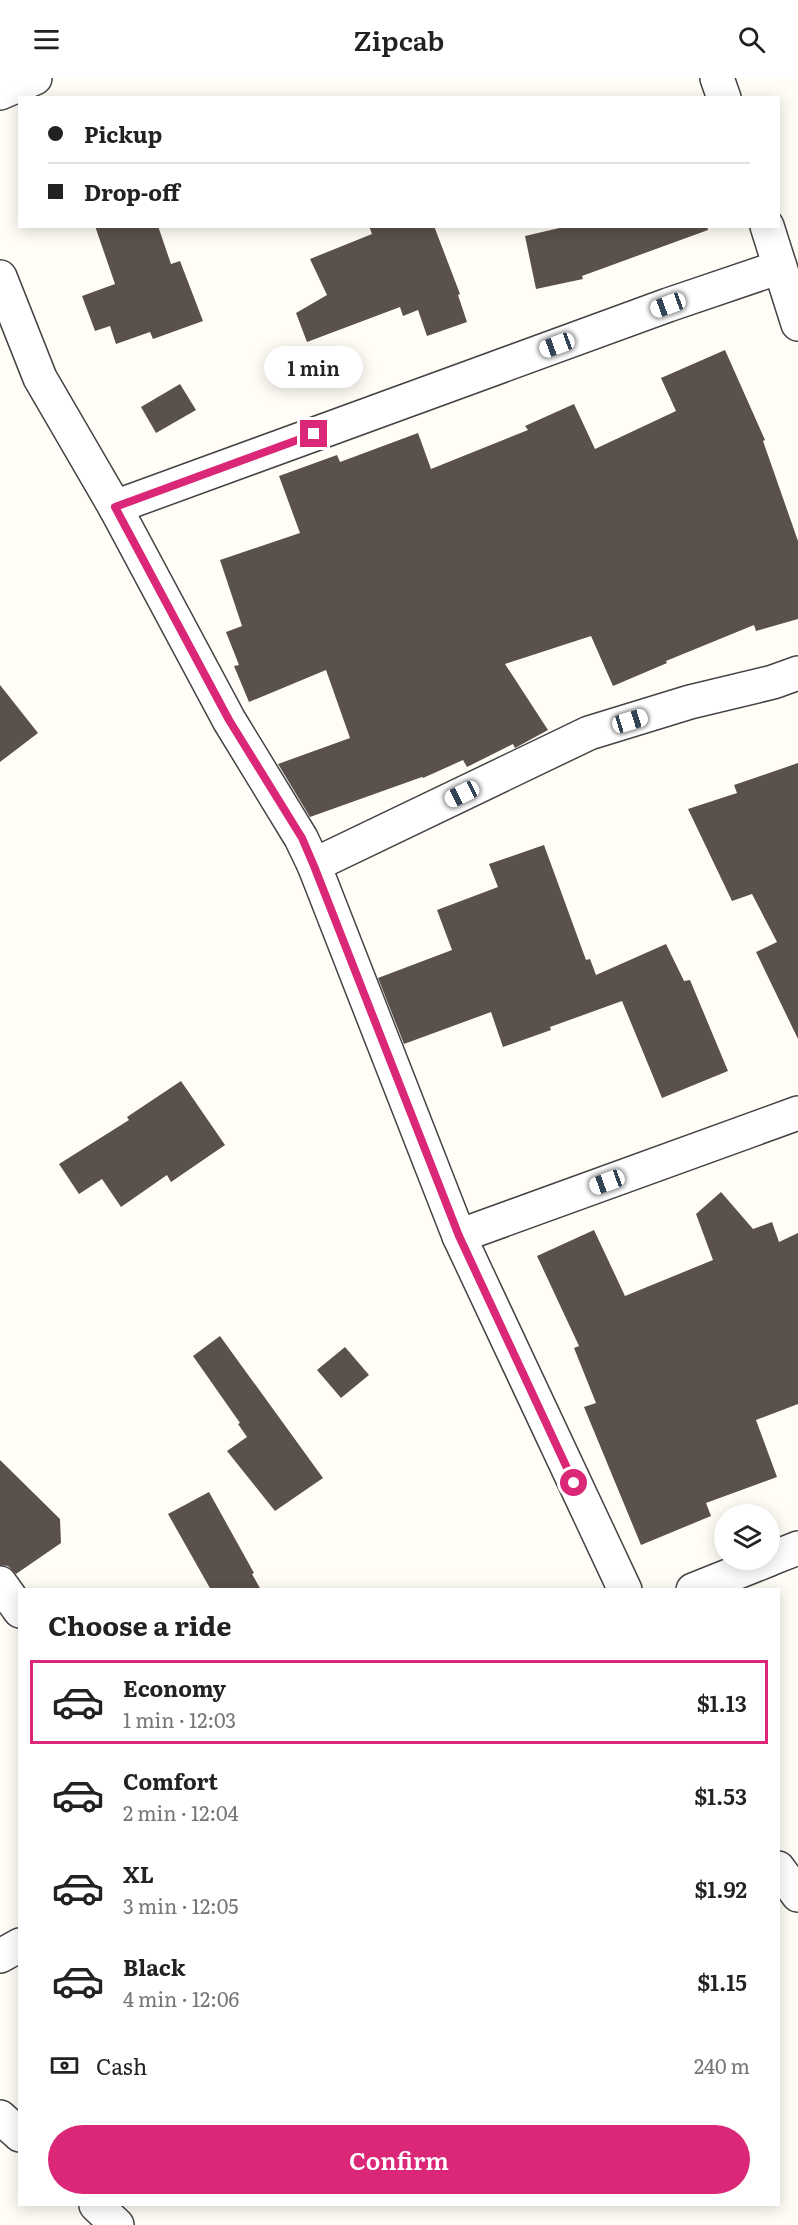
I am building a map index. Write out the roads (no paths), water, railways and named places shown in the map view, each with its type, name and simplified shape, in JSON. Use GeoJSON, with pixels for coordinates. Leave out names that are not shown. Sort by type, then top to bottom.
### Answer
{"type":"FeatureCollection","features":[{"type":"Feature","properties":{"kind":"street"},"geometry":{"type":"LineString","coordinates":[[0,93],[35,78]]}},
{"type":"Feature","properties":{"kind":"street"},"geometry":{"type":"LineString","coordinates":[[717,78],[723,96]]}},
{"type":"Feature","properties":{"kind":"street"},"geometry":{"type":"LineString","coordinates":[[768,228],[798,324]]}},
{"type":"Feature","properties":{"kind":"street"},"geometry":{"type":"LineString","coordinates":[[115,507],[668,305],[780,267]]}},
{"type":"Feature","properties":{"kind":"street"},"geometry":{"type":"LineString","coordinates":[[0,277],[40,378],[115,507],[229,720],[302,838],[459,1236],[624,1588]]}},
{"type":"Feature","properties":{"kind":"street"},"geometry":{"type":"LineString","coordinates":[[314,866],[590,733],[690,702],[773,682],[798,673]]}},
{"type":"Feature","properties":{"kind":"street"},"geometry":{"type":"LineString","coordinates":[[459,1236],[798,1113]]}},
{"type":"Feature","properties":{"kind":"street"},"geometry":{"type":"LineString","coordinates":[[780,1555],[798,1548]]}},
{"type":"Feature","properties":{"kind":"street"},"geometry":{"type":"LineString","coordinates":[[698,1588],[744,1570]]}},
{"type":"Feature","properties":{"kind":"street"},"geometry":{"type":"LineString","coordinates":[[0,1583],[18,1608]]}},
{"type":"Feature","properties":{"kind":"street"},"geometry":{"type":"LineString","coordinates":[[780,1871],[798,1895]]}},
{"type":"Feature","properties":{"kind":"street"},"geometry":{"type":"LineString","coordinates":[[0,1956],[18,1946]]}},
{"type":"Feature","properties":{"kind":"street"},"geometry":{"type":"LineString","coordinates":[[0,2117],[18,2133]]}},
{"type":"Feature","properties":{"kind":"street"},"geometry":{"type":"LineString","coordinates":[[97,2206],[117,2225]]}}]}
